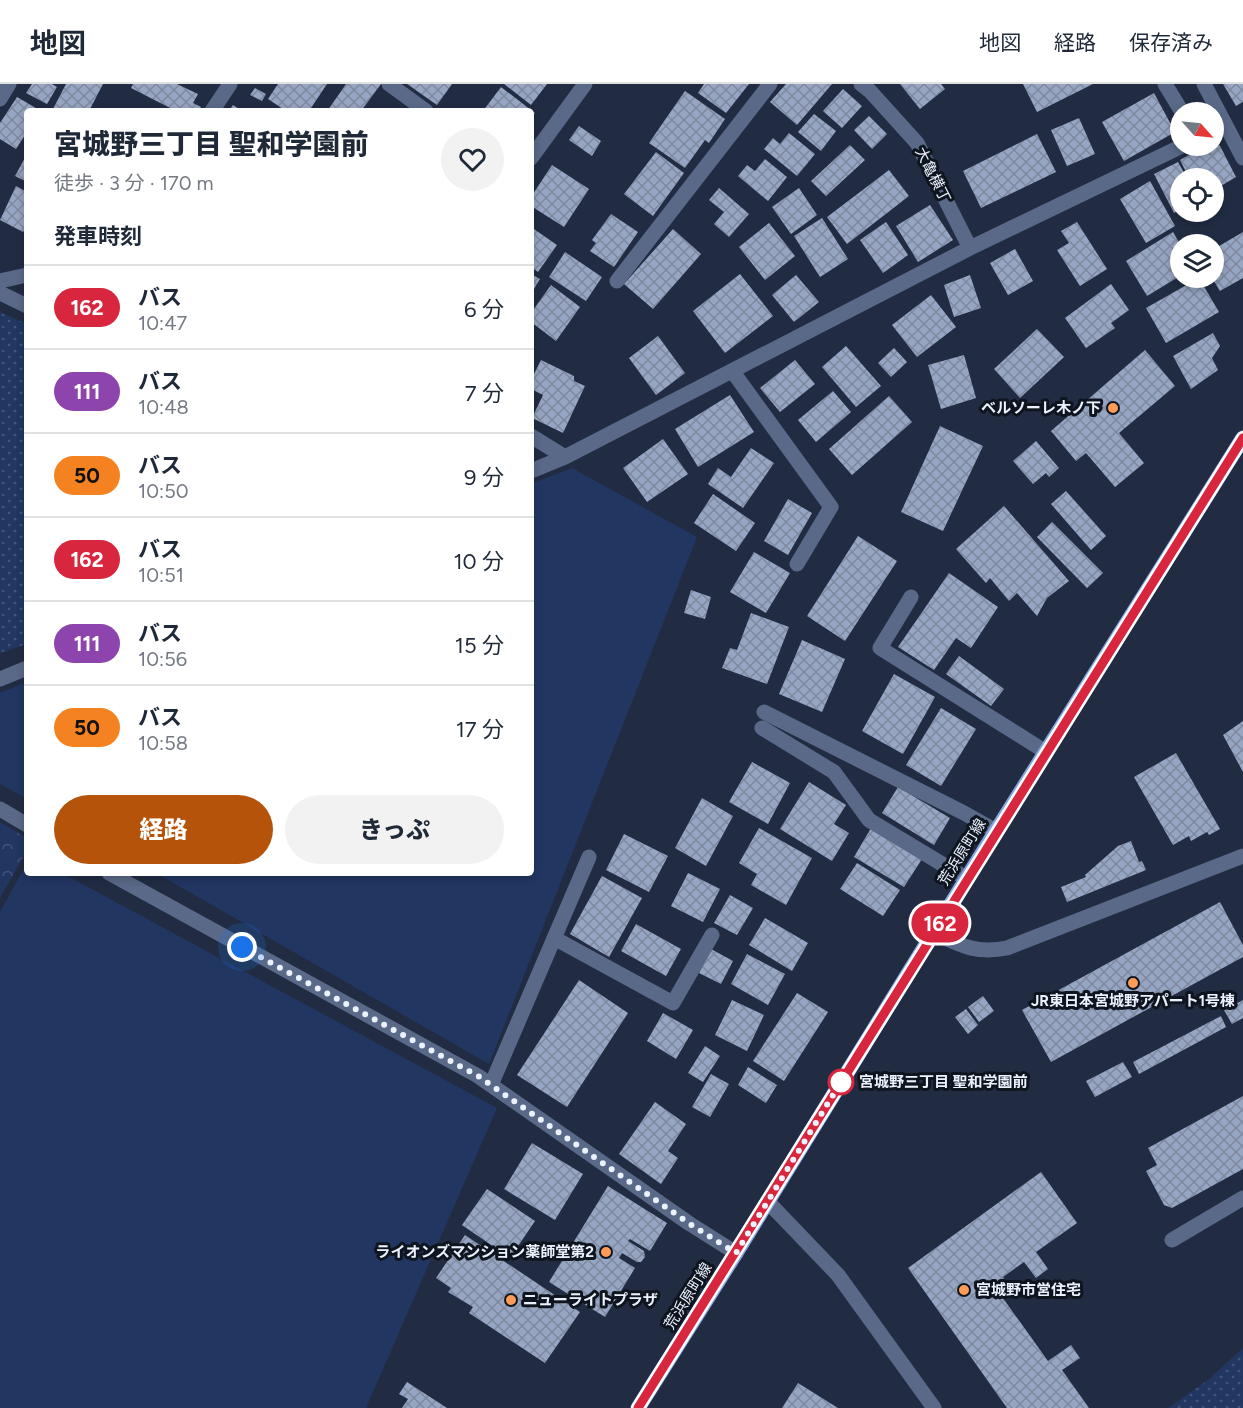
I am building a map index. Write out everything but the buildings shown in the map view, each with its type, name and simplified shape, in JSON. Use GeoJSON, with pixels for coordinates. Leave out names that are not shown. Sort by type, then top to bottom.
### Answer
{"type":"FeatureCollection","features":[{"type":"Feature","properties":{"kind":"main road","name":"荒浜原町線"},"geometry":{"type":"LineString","coordinates":[[638,1408],[1243,438]]}},
{"type":"Feature","properties":{"kind":"street"},"geometry":{"type":"LineString","coordinates":[[0,99],[9,84]]}},
{"type":"Feature","properties":{"kind":"street"},"geometry":{"type":"LineString","coordinates":[[214,108],[230,84]]}},
{"type":"Feature","properties":{"kind":"street"},"geometry":{"type":"LineString","coordinates":[[389,84],[422,108]]}},
{"type":"Feature","properties":{"kind":"street"},"geometry":{"type":"LineString","coordinates":[[534,154],[585,84]]}},
{"type":"Feature","properties":{"kind":"street"},"geometry":{"type":"LineString","coordinates":[[617,281],[770,84]]}},
{"type":"Feature","properties":{"kind":"street","name":"大亀横丁"},"geometry":{"type":"LineString","coordinates":[[861,84],[917,142],[970,248]]}},
{"type":"Feature","properties":{"kind":"street"},"geometry":{"type":"LineString","coordinates":[[1165,84],[1176,102]]}},
{"type":"Feature","properties":{"kind":"street"},"geometry":{"type":"LineString","coordinates":[[1204,84],[1210,102]]}},
{"type":"Feature","properties":{"kind":"street"},"geometry":{"type":"LineString","coordinates":[[1224,133],[1243,159]]}},
{"type":"Feature","properties":{"kind":"street"},"geometry":{"type":"LineString","coordinates":[[534,470],[565,457],[733,372],[970,248],[1170,152]]}},
{"type":"Feature","properties":{"kind":"street"},"geometry":{"type":"LineString","coordinates":[[0,281],[24,275]]}},
{"type":"Feature","properties":{"kind":"street"},"geometry":{"type":"LineString","coordinates":[[0,293],[24,305]]}},
{"type":"Feature","properties":{"kind":"street"},"geometry":{"type":"LineString","coordinates":[[733,372],[831,507],[797,564]]}},
{"type":"Feature","properties":{"kind":"street"},"geometry":{"type":"LineString","coordinates":[[534,438],[565,457]]}},
{"type":"Feature","properties":{"kind":"street"},"geometry":{"type":"LineString","coordinates":[[911,597],[880,648],[1046,752]]}},
{"type":"Feature","properties":{"kind":"street"},"geometry":{"type":"LineString","coordinates":[[0,679],[24,669]]}},
{"type":"Feature","properties":{"kind":"street"},"geometry":{"type":"LineString","coordinates":[[764,712],[996,831]]}},
{"type":"Feature","properties":{"kind":"street"},"geometry":{"type":"LineString","coordinates":[[762,728],[834,772],[870,820],[967,879]]}},
{"type":"Feature","properties":{"kind":"street"},"geometry":{"type":"LineString","coordinates":[[0,809],[24,823]]}},
{"type":"Feature","properties":{"kind":"street"},"geometry":{"type":"LineString","coordinates":[[934,933],[972,950],[992,951],[1007,948],[1243,856]]}},
{"type":"Feature","properties":{"kind":"street"},"geometry":{"type":"LineString","coordinates":[[491,1085],[589,857]]}},
{"type":"Feature","properties":{"kind":"street"},"geometry":{"type":"LineString","coordinates":[[114,876],[478,1076],[690,1224],[736,1253]]}},
{"type":"Feature","properties":{"kind":"street"},"geometry":{"type":"LineString","coordinates":[[554,938],[673,1003],[712,935]]}},
{"type":"Feature","properties":{"kind":"street"},"geometry":{"type":"LineString","coordinates":[[1172,1240],[1243,1198]]}},
{"type":"Feature","properties":{"kind":"street"},"geometry":{"type":"LineString","coordinates":[[768,1202],[838,1275],[934,1408]]}},
{"type":"Feature","properties":{"kind":"green space"},"geometry":{"type":"Polygon","coordinates":[[[0,312],[24,323],[24,645],[0,653],[0,312]]]}},
{"type":"Feature","properties":{"kind":"green space"},"geometry":{"type":"Polygon","coordinates":[[[572,468],[697,537],[489,1064],[161,876],[534,876],[534,483],[572,468]]]}},
{"type":"Feature","properties":{"kind":"green space"},"geometry":{"type":"Polygon","coordinates":[[[24,683],[24,797],[0,784],[0,693],[24,683]]]}},
{"type":"Feature","properties":{"kind":"green space"},"geometry":{"type":"Polygon","coordinates":[[[0,822],[24,836],[24,855],[0,898],[0,822]]]}},
{"type":"Feature","properties":{"kind":"green space"},"geometry":{"type":"Polygon","coordinates":[[[24,868],[24,876],[68,876],[497,1108],[366,1408],[0,1408],[0,912],[24,868]]]}},
{"type":"Feature","properties":{"kind":"green space"},"geometry":{"type":"Polygon","coordinates":[[[1243,1348],[1243,1408],[1168,1408],[1208,1380],[1243,1348]]]}},
{"type":"Feature","properties":{"kind":"bus line","name":"162"},"geometry":{"type":"LineString","coordinates":[[638,1408],[1243,438]]}},
{"type":"Feature","properties":{"kind":"place","name":"ベルソーレ木ノ下"},"geometry":{"type":"Point","coordinates":[1113,408]}},
{"type":"Feature","properties":{"kind":"place","name":"JR東日本宮城野アパート1号棟"},"geometry":{"type":"Point","coordinates":[1133,983]}},
{"type":"Feature","properties":{"kind":"place","name":"宮城野三丁目 聖和学園前"},"geometry":{"type":"Point","coordinates":[841,1082]}},
{"type":"Feature","properties":{"kind":"place","name":"ライオンズマンション薬師堂第2"},"geometry":{"type":"Point","coordinates":[606,1252]}},
{"type":"Feature","properties":{"kind":"place","name":"宮城野市営住宅"},"geometry":{"type":"Point","coordinates":[964,1290]}},
{"type":"Feature","properties":{"kind":"place","name":"ニューライトプラザ"},"geometry":{"type":"Point","coordinates":[511,1300]}},
{"type":"Feature","properties":{"kind":"route"},"geometry":{"type":"LineString","coordinates":[[242,947],[478,1076],[690,1224],[736,1253],[841,1082]]}}]}
